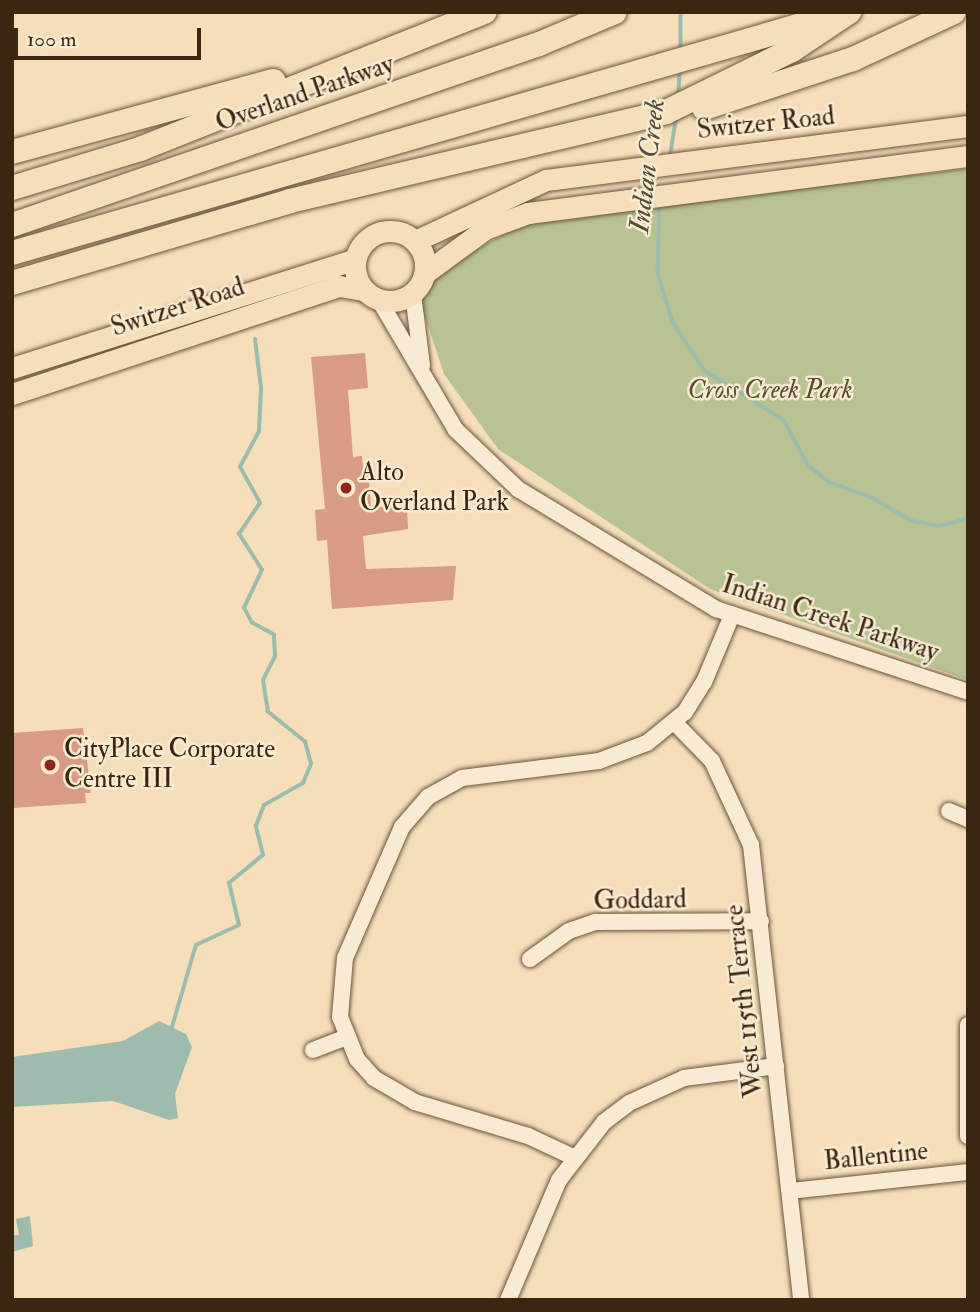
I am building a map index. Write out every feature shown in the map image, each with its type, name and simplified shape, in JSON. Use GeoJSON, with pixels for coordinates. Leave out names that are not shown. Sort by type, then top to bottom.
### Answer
{"type":"FeatureCollection","features":[{"type":"Feature","properties":{"kind":"highway","name":"Overland Parkway"},"geometry":{"type":"LineString","coordinates":[[12,188],[140,149],[485,12]]}},
{"type":"Feature","properties":{"kind":"highway","name":"Overland Parkway"},"geometry":{"type":"LineString","coordinates":[[12,225],[539,44],[615,12]]}},
{"type":"Feature","properties":{"kind":"highway"},"geometry":{"type":"LineString","coordinates":[[12,253],[843,12]]}},
{"type":"Feature","properties":{"kind":"highway"},"geometry":{"type":"LineString","coordinates":[[707,100],[792,50],[849,12]]}},
{"type":"Feature","properties":{"kind":"highway"},"geometry":{"type":"LineString","coordinates":[[12,283],[290,201],[666,112],[853,59],[954,12]]}},
{"type":"Feature","properties":{"kind":"highway"},"geometry":{"type":"LineString","coordinates":[[12,152],[390,51]]}},
{"type":"Feature","properties":{"kind":"highway"},"geometry":{"type":"LineString","coordinates":[[12,139],[81,133]]}},
{"type":"Feature","properties":{"kind":"main road","name":"Switzer Road"},"geometry":{"type":"LineString","coordinates":[[415,241],[545,180],[629,167],[717,159],[968,126]]}},
{"type":"Feature","properties":{"kind":"main road"},"geometry":{"type":"LineString","coordinates":[[413,294],[425,273],[485,229],[528,212],[968,156]]}},
{"type":"Feature","properties":{"kind":"main road"},"geometry":{"type":"LineString","coordinates":[[371,295],[355,259],[375,234],[396,231],[415,241],[425,273]]}},
{"type":"Feature","properties":{"kind":"main road","name":"Switzer Road"},"geometry":{"type":"LineString","coordinates":[[12,368],[355,259]]}},
{"type":"Feature","properties":{"kind":"main road","name":"Switzer Road"},"geometry":{"type":"LineString","coordinates":[[12,394],[107,360],[339,285],[371,295],[413,294]]}},
{"type":"Feature","properties":{"kind":"main road"},"geometry":{"type":"LineString","coordinates":[[102,339],[107,360]]}},
{"type":"Feature","properties":{"kind":"street","name":"Indian Creek Parkway"},"geometry":{"type":"LineString","coordinates":[[413,294],[423,378]]}},
{"type":"Feature","properties":{"kind":"street","name":"Indian Creek Parkway"},"geometry":{"type":"LineString","coordinates":[[371,295],[397,323],[423,378],[468,444],[518,489],[681,591],[732,615],[968,692]]}},
{"type":"Feature","properties":{"kind":"street"},"geometry":{"type":"LineString","coordinates":[[573,1157],[528,1136],[393,1091],[357,1059],[347,1037],[339,996],[345,958],[415,810],[462,778],[599,761],[647,743],[674,722],[704,682],[732,615]]}},
{"type":"Feature","properties":{"kind":"street","name":"West 115th Terrace"},"geometry":{"type":"LineString","coordinates":[[674,722],[712,761],[741,814],[751,845],[801,1300]]}},
{"type":"Feature","properties":{"kind":"street"},"geometry":{"type":"LineString","coordinates":[[948,811],[968,819]]}},
{"type":"Feature","properties":{"kind":"street","name":"Goddard"},"geometry":{"type":"LineString","coordinates":[[530,959],[557,937],[595,922],[761,921]]}},
{"type":"Feature","properties":{"kind":"street"},"geometry":{"type":"LineString","coordinates":[[968,1025],[968,1136]]}},
{"type":"Feature","properties":{"kind":"street"},"geometry":{"type":"LineString","coordinates":[[313,1050],[347,1037]]}},
{"type":"Feature","properties":{"kind":"street"},"geometry":{"type":"LineString","coordinates":[[508,1300],[573,1157],[604,1122],[656,1089],[710,1073],[776,1066]]}},
{"type":"Feature","properties":{"kind":"street","name":"Ballentine"},"geometry":{"type":"LineString","coordinates":[[790,1191],[968,1172]]}},
{"type":"Feature","properties":{"kind":"green space","name":"Cross Creek Park"},"geometry":{"type":"Polygon","coordinates":[[[968,169],[968,680],[710,589],[498,449],[444,374],[419,299],[443,269],[535,216],[968,169]]]}},
{"type":"Feature","properties":{"kind":"shaded area"},"geometry":{"type":"Polygon","coordinates":[[[159,1021],[186,1034],[192,1047],[175,1094],[178,1118],[169,1120],[113,1101],[12,1107],[12,1057],[123,1041],[159,1021]]]}},
{"type":"Feature","properties":{"kind":"shaded area"},"geometry":{"type":"Polygon","coordinates":[[[30,1216],[33,1246],[12,1252],[12,1235],[19,1235],[16,1219],[30,1216]]]}},
{"type":"Feature","properties":{"kind":"building","name":"Alto Overland Park"},"geometry":{"type":"Polygon","coordinates":[[[365,353],[368,388],[348,390],[353,457],[362,456],[363,470],[368,469],[371,507],[407,507],[408,529],[363,536],[366,569],[456,566],[453,600],[332,609],[327,540],[317,541],[315,510],[325,509],[311,357],[365,353]]]}},
{"type":"Feature","properties":{"kind":"building","name":"CityPlace Corporate Centre III"},"geometry":{"type":"Polygon","coordinates":[[[83,728],[91,793],[85,793],[86,803],[12,808],[12,733],[83,728]]]}},
{"type":"Feature","properties":{"kind":"waterway","name":"Indian Creek"},"geometry":{"type":"LineString","coordinates":[[681,12],[681,51]]}},
{"type":"Feature","properties":{"kind":"waterway","name":"Indian Creek"},"geometry":{"type":"LineString","coordinates":[[678,97],[680,70]]}},
{"type":"Feature","properties":{"kind":"waterway","name":"Indian Creek"},"geometry":{"type":"LineString","coordinates":[[670,156],[676,118]]}},
{"type":"Feature","properties":{"kind":"waterway","name":"Indian Creek"},"geometry":{"type":"LineString","coordinates":[[660,204],[658,272],[673,322],[704,370],[784,420],[808,465],[829,482],[873,498],[912,521],[939,526],[968,519]]}},
{"type":"Feature","properties":{"kind":"waterway"},"geometry":{"type":"LineString","coordinates":[[172,1027],[196,945],[239,925],[229,883],[263,855],[256,826],[264,805],[303,783],[311,764],[305,742],[268,712],[263,680],[275,656],[274,635],[252,623],[244,608],[262,570],[239,534],[260,503],[240,467],[259,432],[261,388],[255,339]]}},
{"type":"Feature","properties":{"kind":"place","name":"Alto Overland Park"},"geometry":{"type":"Point","coordinates":[346,488]}},
{"type":"Feature","properties":{"kind":"place","name":"CityPlace Corporate Centre III"},"geometry":{"type":"Point","coordinates":[50,765]}}]}
